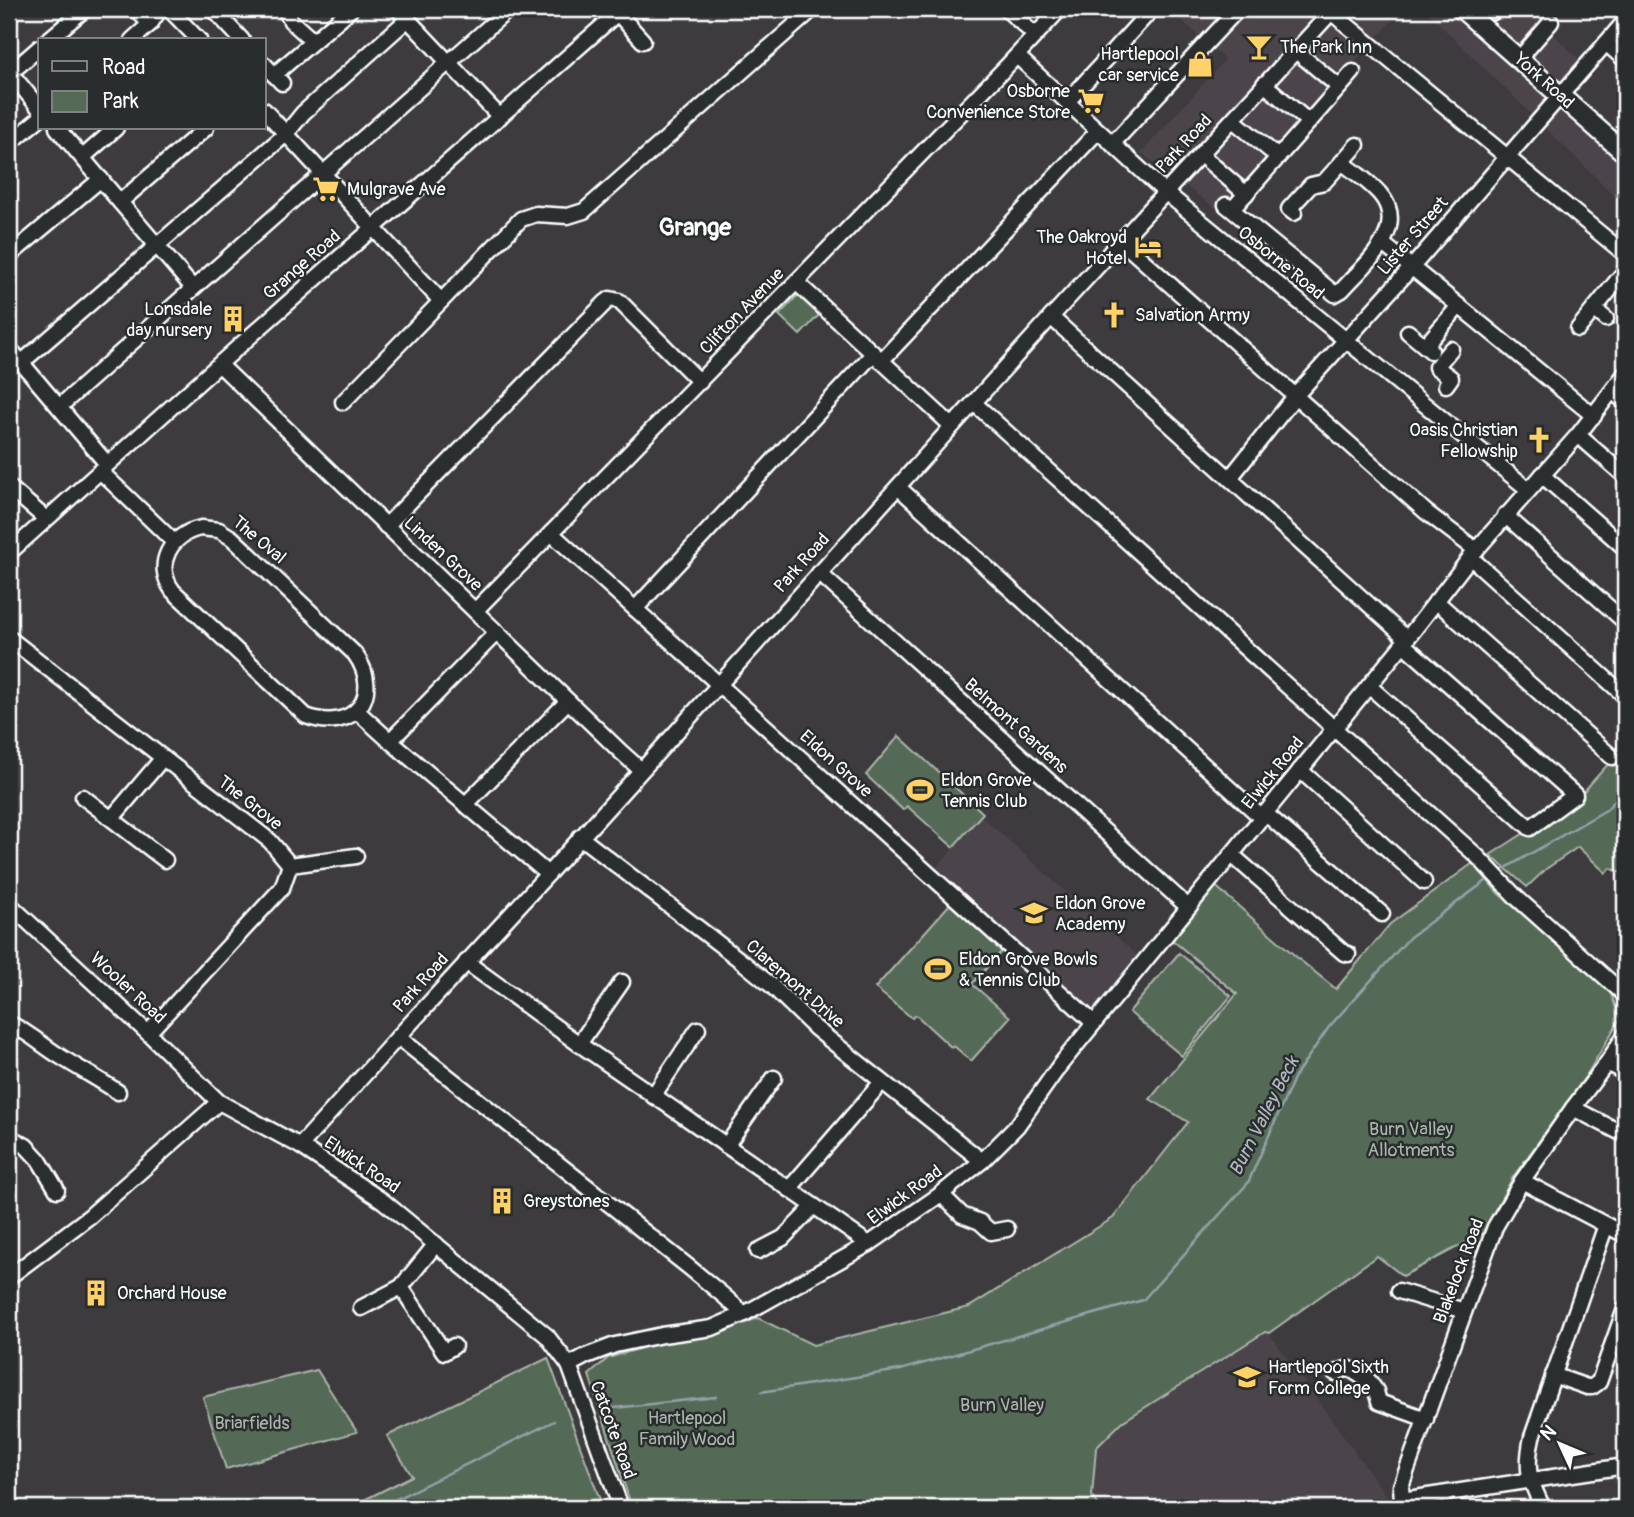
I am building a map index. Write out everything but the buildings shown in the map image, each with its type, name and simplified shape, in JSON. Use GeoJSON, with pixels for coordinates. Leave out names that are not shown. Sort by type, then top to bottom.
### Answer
{"type":"FeatureCollection","features":[{"type":"Feature","properties":{"kind":"main road","name":"York Road"},"geometry":{"type":"LineString","coordinates":[[1462,9],[1625,153]]}},
{"type":"Feature","properties":{"kind":"street"},"geometry":{"type":"LineString","coordinates":[[50,38],[85,9]]}},
{"type":"Feature","properties":{"kind":"street"},"geometry":{"type":"LineString","coordinates":[[136,9],[150,24]]}},
{"type":"Feature","properties":{"kind":"street"},"geometry":{"type":"LineString","coordinates":[[134,38],[150,24],[160,9]]}},
{"type":"Feature","properties":{"kind":"street"},"geometry":{"type":"LineString","coordinates":[[169,9],[197,38]]}},
{"type":"Feature","properties":{"kind":"street"},"geometry":{"type":"LineString","coordinates":[[285,9],[291,21],[313,41]]}},
{"type":"Feature","properties":{"kind":"street"},"geometry":{"type":"LineString","coordinates":[[59,407],[509,9]]}},
{"type":"Feature","properties":{"kind":"street"},"geometry":{"type":"LineString","coordinates":[[343,402],[521,219],[536,214],[562,217],[584,211],[813,9]]}},
{"type":"Feature","properties":{"kind":"street"},"geometry":{"type":"LineString","coordinates":[[1006,9],[1035,36]]}},
{"type":"Feature","properties":{"kind":"street","name":"Clifton Avenue"},"geometry":{"type":"LineString","coordinates":[[475,611],[701,382],[1060,9]]}},
{"type":"Feature","properties":{"kind":"street"},"geometry":{"type":"LineString","coordinates":[[1067,102],[1152,9]]}},
{"type":"Feature","properties":{"kind":"street"},"geometry":{"type":"LineString","coordinates":[[1112,144],[1238,9]]}},
{"type":"Feature","properties":{"kind":"street"},"geometry":{"type":"LineString","coordinates":[[218,10],[240,38]]}},
{"type":"Feature","properties":{"kind":"street"},"geometry":{"type":"LineString","coordinates":[[618,10],[643,41]]}},
{"type":"Feature","properties":{"kind":"street","name":"Grange Road"},"geometry":{"type":"LineString","coordinates":[[9,553],[618,10]]}},
{"type":"Feature","properties":{"kind":"street"},"geometry":{"type":"LineString","coordinates":[[1332,10],[1625,254]]}},
{"type":"Feature","properties":{"kind":"street","name":"Park Road"},"geometry":{"type":"LineString","coordinates":[[300,1146],[1332,10]]}},
{"type":"Feature","properties":{"kind":"street"},"geometry":{"type":"LineString","coordinates":[[273,74],[355,11]]}},
{"type":"Feature","properties":{"kind":"street"},"geometry":{"type":"LineString","coordinates":[[21,363],[286,134],[303,113],[403,14],[500,117]]}},
{"type":"Feature","properties":{"kind":"street","name":"Lister Street"},"geometry":{"type":"LineString","coordinates":[[1230,478],[1296,395],[1412,267],[1625,21]]}},
{"type":"Feature","properties":{"kind":"street"},"geometry":{"type":"LineString","coordinates":[[1519,59],[1551,22]]}},
{"type":"Feature","properties":{"kind":"street"},"geometry":{"type":"LineString","coordinates":[[1606,43],[1625,60]]}},
{"type":"Feature","properties":{"kind":"street"},"geometry":{"type":"LineString","coordinates":[[38,49],[9,73],[38,107]]}},
{"type":"Feature","properties":{"kind":"street"},"geometry":{"type":"LineString","coordinates":[[1296,51],[1339,87]]}},
{"type":"Feature","properties":{"kind":"street","name":"Osborne Road"},"geometry":{"type":"LineString","coordinates":[[1017,56],[1165,192],[1529,490]]}},
{"type":"Feature","properties":{"kind":"street"},"geometry":{"type":"LineString","coordinates":[[1236,202],[1353,72]]}},
{"type":"Feature","properties":{"kind":"street"},"geometry":{"type":"LineString","coordinates":[[1264,84],[1309,122]]}},
{"type":"Feature","properties":{"kind":"street"},"geometry":{"type":"LineString","coordinates":[[266,112],[441,301]]}},
{"type":"Feature","properties":{"kind":"street"},"geometry":{"type":"LineString","coordinates":[[9,144],[38,120]]}},
{"type":"Feature","properties":{"kind":"street"},"geometry":{"type":"LineString","coordinates":[[1233,120],[1278,157]]}},
{"type":"Feature","properties":{"kind":"street"},"geometry":{"type":"LineString","coordinates":[[59,130],[193,288]]}},
{"type":"Feature","properties":{"kind":"street"},"geometry":{"type":"LineString","coordinates":[[83,157],[114,130]]}},
{"type":"Feature","properties":{"kind":"street"},"geometry":{"type":"LineString","coordinates":[[120,202],[204,130]]}},
{"type":"Feature","properties":{"kind":"street"},"geometry":{"type":"LineString","coordinates":[[635,609],[1098,131]]}},
{"type":"Feature","properties":{"kind":"street"},"geometry":{"type":"LineString","coordinates":[[1294,213],[1289,209],[1311,185],[1324,181],[1357,145]]}},
{"type":"Feature","properties":{"kind":"street"},"geometry":{"type":"LineString","coordinates":[[1201,155],[1236,202],[1335,294],[1342,290],[1382,244],[1388,233],[1390,219],[1388,206],[1380,193],[1342,162]]}},
{"type":"Feature","properties":{"kind":"street"},"geometry":{"type":"LineString","coordinates":[[9,256],[101,179]]}},
{"type":"Feature","properties":{"kind":"street"},"geometry":{"type":"LineString","coordinates":[[1121,241],[1473,553],[1625,696]]}},
{"type":"Feature","properties":{"kind":"street"},"geometry":{"type":"LineString","coordinates":[[1382,244],[1594,416]]}},
{"type":"Feature","properties":{"kind":"street"},"geometry":{"type":"LineString","coordinates":[[1578,329],[1625,271]]}},
{"type":"Feature","properties":{"kind":"street"},"geometry":{"type":"LineString","coordinates":[[796,282],[952,426]]}},
{"type":"Feature","properties":{"kind":"street"},"geometry":{"type":"LineString","coordinates":[[386,526],[610,299],[619,301],[701,382]]}},
{"type":"Feature","properties":{"kind":"street"},"geometry":{"type":"LineString","coordinates":[[1425,346],[1459,306]]}},
{"type":"Feature","properties":{"kind":"street"},"geometry":{"type":"LineString","coordinates":[[1594,309],[1606,319]]}},
{"type":"Feature","properties":{"kind":"street"},"geometry":{"type":"LineString","coordinates":[[1051,317],[1575,794],[1530,828],[1368,686]]}},
{"type":"Feature","properties":{"kind":"street"},"geometry":{"type":"LineString","coordinates":[[1408,332],[1425,346],[1446,354],[1436,366],[1453,383]]}},
{"type":"Feature","properties":{"kind":"street"},"geometry":{"type":"LineString","coordinates":[[9,348],[59,407],[103,468],[174,542],[165,563],[167,581],[173,591],[300,711],[316,720],[330,722],[357,710],[548,874]]}},
{"type":"Feature","properties":{"kind":"street","name":"Linden Grove"},"geometry":{"type":"LineString","coordinates":[[220,365],[641,770]]}},
{"type":"Feature","properties":{"kind":"street","name":"Elwick Road"},"geometry":{"type":"LineString","coordinates":[[219,1102],[300,1146],[383,1201],[547,1336],[569,1365],[615,1345],[681,1331],[712,1328],[744,1314],[869,1244],[941,1194],[982,1161],[1017,1126],[1060,1065],[1405,642],[1473,553],[1578,435],[1625,374]]}},
{"type":"Feature","properties":{"kind":"street"},"geometry":{"type":"LineString","coordinates":[[1613,391],[1625,402]]}},
{"type":"Feature","properties":{"kind":"street"},"geometry":{"type":"LineString","coordinates":[[974,402],[1477,856],[1517,898],[1625,995]]}},
{"type":"Feature","properties":{"kind":"street"},"geometry":{"type":"LineString","coordinates":[[1578,435],[1625,476]]}},
{"type":"Feature","properties":{"kind":"street"},"geometry":{"type":"LineString","coordinates":[[1542,475],[1625,548]]}},
{"type":"Feature","properties":{"kind":"street"},"geometry":{"type":"LineString","coordinates":[[9,487],[46,520]]}},
{"type":"Feature","properties":{"kind":"street"},"geometry":{"type":"LineString","coordinates":[[898,487],[1263,815],[1382,914]]}},
{"type":"Feature","properties":{"kind":"street"},"geometry":{"type":"LineString","coordinates":[[1505,515],[1625,622]]}},
{"type":"Feature","properties":{"kind":"street","name":"The Oval"},"geometry":{"type":"LineString","coordinates":[[174,542],[190,530],[201,528],[219,530],[232,538],[355,653],[366,678],[365,697],[357,710]]}},
{"type":"Feature","properties":{"kind":"street","name":"Eldon Grove"},"geometry":{"type":"LineString","coordinates":[[551,533],[1094,1023]]}},
{"type":"Feature","properties":{"kind":"street","name":"Belmont Gardens"},"geometry":{"type":"LineString","coordinates":[[819,573],[1188,907]]}},
{"type":"Feature","properties":{"kind":"street"},"geometry":{"type":"LineString","coordinates":[[1436,601],[1612,757]]}},
{"type":"Feature","properties":{"kind":"street"},"geometry":{"type":"LineString","coordinates":[[390,741],[497,632]]}},
{"type":"Feature","properties":{"kind":"street","name":"The Grove"},"geometry":{"type":"LineString","coordinates":[[9,638],[270,841],[290,865]]}},
{"type":"Feature","properties":{"kind":"street"},"geometry":{"type":"LineString","coordinates":[[465,805],[568,701]]}},
{"type":"Feature","properties":{"kind":"street"},"geometry":{"type":"LineString","coordinates":[[112,818],[162,759]]}},
{"type":"Feature","properties":{"kind":"street"},"geometry":{"type":"LineString","coordinates":[[1300,771],[1424,881]]}},
{"type":"Feature","properties":{"kind":"street"},"geometry":{"type":"LineString","coordinates":[[83,797],[165,860]]}},
{"type":"Feature","properties":{"kind":"street","name":"Claremont Drive"},"geometry":{"type":"LineString","coordinates":[[580,838],[754,971],[815,1028],[982,1161]]}},
{"type":"Feature","properties":{"kind":"street"},"geometry":{"type":"LineString","coordinates":[[1232,855],[1348,954]]}},
{"type":"Feature","properties":{"kind":"street"},"geometry":{"type":"LineString","coordinates":[[148,1033],[282,888],[290,865],[356,856]]}},
{"type":"Feature","properties":{"kind":"street","name":"Wooler Road"},"geometry":{"type":"LineString","coordinates":[[9,904],[219,1102]]}},
{"type":"Feature","properties":{"kind":"street"},"geometry":{"type":"LineString","coordinates":[[466,962],[579,1045],[869,1244]]}},
{"type":"Feature","properties":{"kind":"street"},"geometry":{"type":"LineString","coordinates":[[579,1045],[622,982]]}},
{"type":"Feature","properties":{"kind":"street"},"geometry":{"type":"LineString","coordinates":[[9,1023],[118,1092]]}},
{"type":"Feature","properties":{"kind":"street"},"geometry":{"type":"LineString","coordinates":[[653,1096],[698,1029]]}},
{"type":"Feature","properties":{"kind":"street","name":"Blakelock Road"},"geometry":{"type":"LineString","coordinates":[[1404,1504],[1401,1486],[1495,1227],[1522,1181],[1625,1035]]}},
{"type":"Feature","properties":{"kind":"street"},"geometry":{"type":"LineString","coordinates":[[398,1037],[690,1268],[744,1314]]}},
{"type":"Feature","properties":{"kind":"street"},"geometry":{"type":"LineString","coordinates":[[1607,1063],[1625,1073]]}},
{"type":"Feature","properties":{"kind":"street"},"geometry":{"type":"LineString","coordinates":[[726,1146],[774,1078]]}},
{"type":"Feature","properties":{"kind":"street"},"geometry":{"type":"LineString","coordinates":[[789,1189],[882,1082]]}},
{"type":"Feature","properties":{"kind":"street"},"geometry":{"type":"LineString","coordinates":[[9,1277],[90,1216],[219,1102]]}},
{"type":"Feature","properties":{"kind":"street"},"geometry":{"type":"LineString","coordinates":[[1573,1108],[1625,1135]]}},
{"type":"Feature","properties":{"kind":"street"},"geometry":{"type":"LineString","coordinates":[[9,1137],[26,1146],[39,1160],[57,1190]]}},
{"type":"Feature","properties":{"kind":"street"},"geometry":{"type":"LineString","coordinates":[[1522,1181],[1625,1235]]}},
{"type":"Feature","properties":{"kind":"street"},"geometry":{"type":"LineString","coordinates":[[941,1194],[962,1215],[980,1222],[988,1236],[1007,1229]]}},
{"type":"Feature","properties":{"kind":"street"},"geometry":{"type":"LineString","coordinates":[[761,1245],[783,1238],[814,1206]]}},
{"type":"Feature","properties":{"kind":"street"},"geometry":{"type":"LineString","coordinates":[[1544,1508],[1530,1480],[1527,1461],[1532,1437],[1606,1225]]}},
{"type":"Feature","properties":{"kind":"street"},"geometry":{"type":"LineString","coordinates":[[361,1308],[401,1287],[436,1244]]}},
{"type":"Feature","properties":{"kind":"street"},"geometry":{"type":"LineString","coordinates":[[401,1287],[444,1352]]}},
{"type":"Feature","properties":{"kind":"street"},"geometry":{"type":"LineString","coordinates":[[1399,1291],[1464,1311]]}},
{"type":"Feature","properties":{"kind":"street"},"geometry":{"type":"LineString","coordinates":[[1553,1375],[1587,1387],[1599,1382],[1625,1309]]}},
{"type":"Feature","properties":{"kind":"street","name":"Catcote Road"},"geometry":{"type":"LineString","coordinates":[[569,1365],[621,1508]]}},
{"type":"Feature","properties":{"kind":"street"},"geometry":{"type":"LineString","coordinates":[[1335,1373],[1350,1369],[1373,1384],[1379,1402],[1426,1419]]}},
{"type":"Feature","properties":{"kind":"street"},"geometry":{"type":"LineString","coordinates":[[1404,1504],[1530,1480],[1625,1466]]}},
{"type":"Feature","properties":{"kind":"shaded area"},"geometry":{"type":"Polygon","coordinates":[[[1183,9],[1402,9],[1221,212],[1141,153],[1225,60],[1177,16],[1183,9]]]}},
{"type":"Feature","properties":{"kind":"shaded area"},"geometry":{"type":"Polygon","coordinates":[[[1424,9],[1450,9],[1625,163],[1625,206],[1424,9]]]}},
{"type":"Feature","properties":{"kind":"shaded area"},"geometry":{"type":"Polygon","coordinates":[[[1477,9],[1526,9],[1582,62],[1563,86],[1477,9]]]}},
{"type":"Feature","properties":{"kind":"shaded area","name":"Eldon Grove Academy"},"geometry":{"type":"Polygon","coordinates":[[[982,817],[1137,955],[1090,1013],[933,871],[982,817]]]}},
{"type":"Feature","properties":{"kind":"shaded area","name":"Hartlepool Sixth Form College"},"geometry":{"type":"Polygon","coordinates":[[[1265,1332],[1269,1333],[1386,1495],[1382,1508],[1101,1508],[1092,1496],[1096,1448],[1122,1422],[1265,1332]]]}},
{"type":"Feature","properties":{"kind":"green space"},"geometry":{"type":"Polygon","coordinates":[[[798,295],[819,315],[800,335],[779,315],[798,295]]]}},
{"type":"Feature","properties":{"kind":"green space","name":"Eldon Grove Tennis Club"},"geometry":{"type":"Polygon","coordinates":[[[899,736],[983,813],[953,847],[907,806],[903,810],[866,775],[899,736]]]}},
{"type":"Feature","properties":{"kind":"green space"},"geometry":{"type":"Polygon","coordinates":[[[1625,745],[1625,874],[1610,868],[1606,873],[1578,847],[1546,869],[1527,887],[1490,855],[1577,799],[1625,745]]]}},
{"type":"Feature","properties":{"kind":"green space"},"geometry":{"type":"Polygon","coordinates":[[[1473,863],[1498,893],[1610,991],[1620,1019],[1586,1076],[1513,1177],[1482,1234],[1403,1276],[1377,1256],[1269,1333],[1265,1332],[1122,1422],[1096,1448],[1092,1496],[1101,1508],[632,1508],[589,1375],[608,1358],[675,1338],[732,1328],[758,1318],[813,1345],[969,1307],[1113,1218],[1188,1122],[1150,1099],[1237,994],[1171,939],[1212,883],[1336,989],[1390,924],[1473,863]]]}},
{"type":"Feature","properties":{"kind":"green space","name":"Eldon Grove Bowls & Tennis Club"},"geometry":{"type":"Polygon","coordinates":[[[950,904],[1002,951],[972,984],[1010,1017],[971,1061],[954,1046],[952,1048],[916,1015],[912,1018],[875,988],[950,904]]]}},
{"type":"Feature","properties":{"kind":"green space"},"geometry":{"type":"Polygon","coordinates":[[[1179,953],[1231,996],[1182,1056],[1129,1012],[1179,953]]]}},
{"type":"Feature","properties":{"kind":"green space"},"geometry":{"type":"Polygon","coordinates":[[[548,1358],[603,1508],[348,1508],[412,1476],[387,1436],[548,1358]]]}},
{"type":"Feature","properties":{"kind":"green space","name":"Briarfields"},"geometry":{"type":"Polygon","coordinates":[[[317,1370],[357,1432],[226,1469],[203,1397],[317,1370]]]}},
{"type":"Feature","properties":{"kind":"waterway","name":"Burn Valley Beck"},"geometry":{"type":"LineString","coordinates":[[1499,872],[1606,810],[1625,789]]}},
{"type":"Feature","properties":{"kind":"waterway","name":"Burn Valley Beck"},"geometry":{"type":"LineString","coordinates":[[761,1392],[900,1370],[1143,1300],[1248,1183],[1295,1076],[1329,1027],[1410,937],[1490,878]]}},
{"type":"Feature","properties":{"kind":"waterway","name":"Burn Valley Beck"},"geometry":{"type":"LineString","coordinates":[[614,1408],[716,1397]]}},
{"type":"Feature","properties":{"kind":"waterway"},"geometry":{"type":"LineString","coordinates":[[378,1508],[554,1421]]}},
{"type":"Feature","properties":{"kind":"place","name":"The Park Inn"},"geometry":{"type":"Point","coordinates":[1259,47]}},
{"type":"Feature","properties":{"kind":"place","name":"Hartlepool car service"},"geometry":{"type":"Point","coordinates":[1200,64]}},
{"type":"Feature","properties":{"kind":"place","name":"Osborne Convenience Store"},"geometry":{"type":"Point","coordinates":[1091,101]}},
{"type":"Feature","properties":{"kind":"place","name":"Mulgrave Ave"},"geometry":{"type":"Point","coordinates":[326,189]}},
{"type":"Feature","properties":{"kind":"place","name":"The Oakroyd Hotel"},"geometry":{"type":"Point","coordinates":[1148,247]}},
{"type":"Feature","properties":{"kind":"place","name":"Salvation Army"},"geometry":{"type":"Point","coordinates":[1114,315]}},
{"type":"Feature","properties":{"kind":"place","name":"Lonsdale day nursery"},"geometry":{"type":"Point","coordinates":[233,319]}},
{"type":"Feature","properties":{"kind":"place","name":"Oasis Christian Fellowship"},"geometry":{"type":"Point","coordinates":[1539,440]}},
{"type":"Feature","properties":{"kind":"place","name":"Eldon Grove Tennis Club"},"geometry":{"type":"Point","coordinates":[920,790]}},
{"type":"Feature","properties":{"kind":"place","name":"Eldon Grove Academy"},"geometry":{"type":"Point","coordinates":[1034,913]}},
{"type":"Feature","properties":{"kind":"place","name":"Eldon Grove Bowls & Tennis Club"},"geometry":{"type":"Point","coordinates":[938,969]}},
{"type":"Feature","properties":{"kind":"place","name":"Greystones"},"geometry":{"type":"Point","coordinates":[502,1201]}},
{"type":"Feature","properties":{"kind":"place","name":"Orchard House"},"geometry":{"type":"Point","coordinates":[96,1293]}},
{"type":"Feature","properties":{"kind":"place","name":"Hartlepool Sixth Form College"},"geometry":{"type":"Point","coordinates":[1247,1377]}},
{"type":"Feature","properties":{"kind":"district","name":"Grange"},"geometry":{"type":"Point","coordinates":[695,227]}},
{"type":"Feature","properties":{"kind":"park label","name":"Burn Valley Allotments"},"geometry":{"type":"Point","coordinates":[1411,1139]}},
{"type":"Feature","properties":{"kind":"park label","name":"Burn Valley"},"geometry":{"type":"Point","coordinates":[1002,1405]}},
{"type":"Feature","properties":{"kind":"park label","name":"Hartlepool Family Wood"},"geometry":{"type":"Point","coordinates":[687,1428]}}]}
